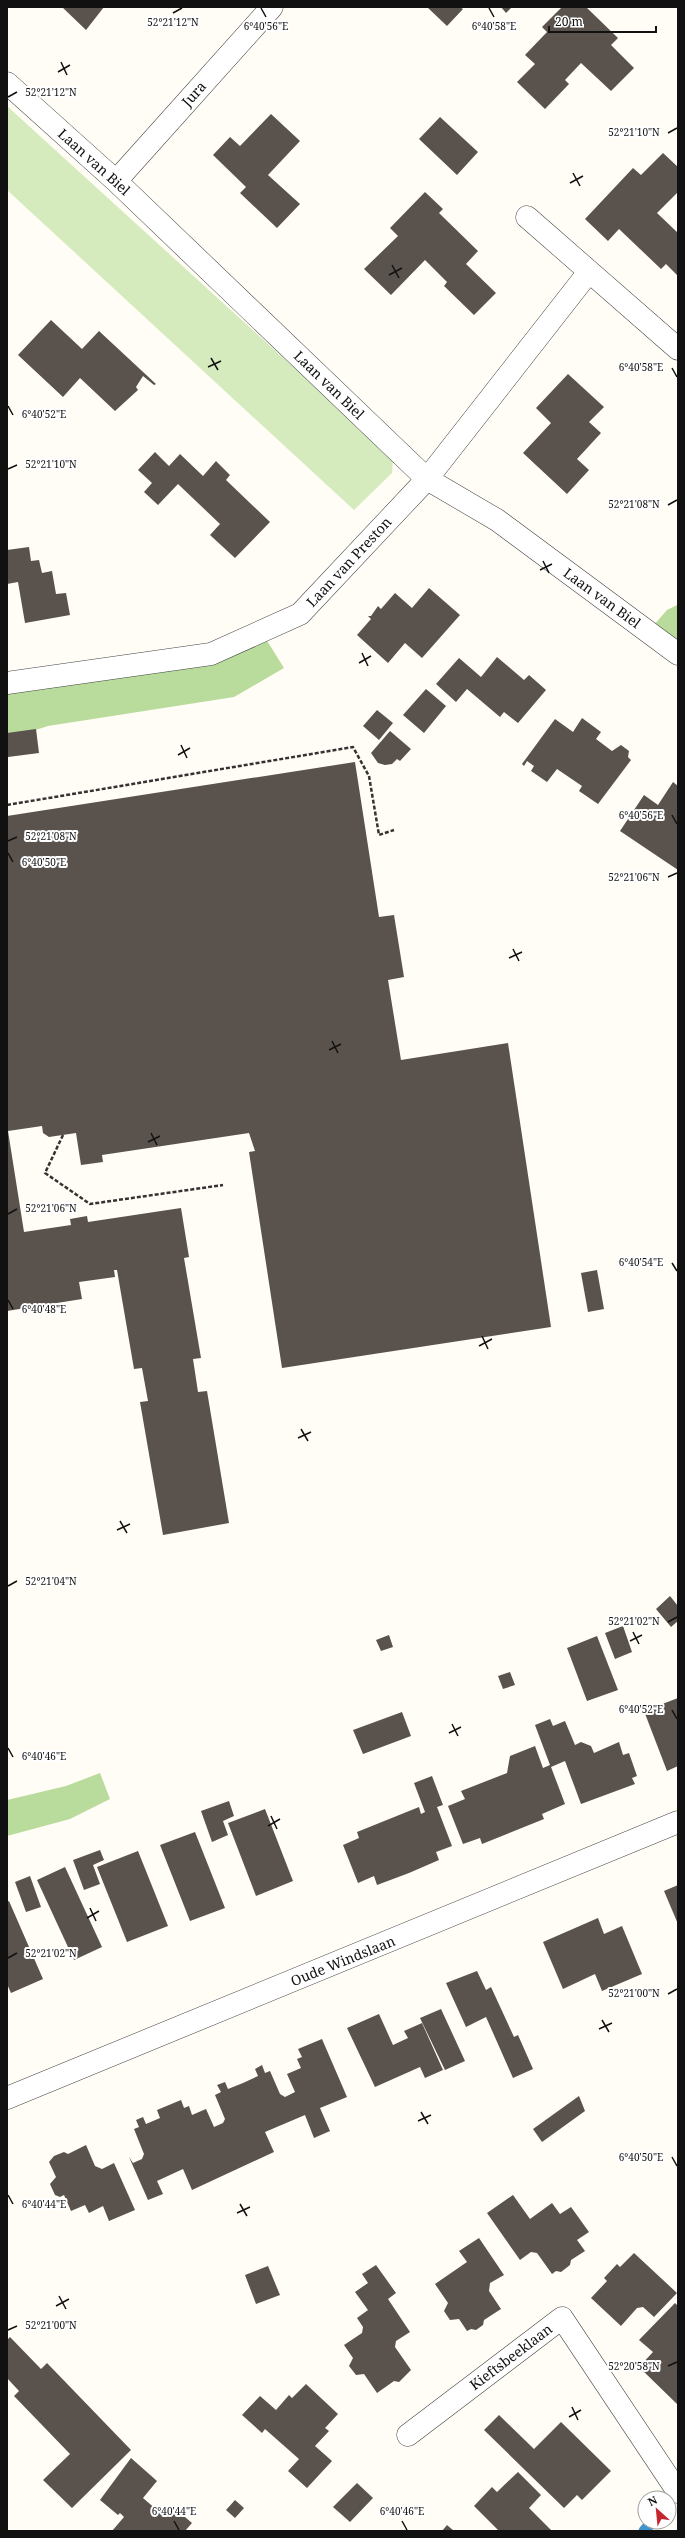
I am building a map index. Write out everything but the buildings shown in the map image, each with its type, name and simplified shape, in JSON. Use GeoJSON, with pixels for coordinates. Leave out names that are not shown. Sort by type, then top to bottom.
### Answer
{"type":"FeatureCollection","features":[{"type":"Feature","properties":{"kind":"street","name":"Jura"},"geometry":{"type":"LineString","coordinates":[[116,181],[272,7]]}},
{"type":"Feature","properties":{"kind":"street","name":"Laan van Biel"},"geometry":{"type":"LineString","coordinates":[[7,83],[116,181],[427,479],[497,520],[678,654]]}},
{"type":"Feature","properties":{"kind":"street"},"geometry":{"type":"LineString","coordinates":[[527,217],[588,273],[678,349]]}},
{"type":"Feature","properties":{"kind":"street","name":"Laan van Preston"},"geometry":{"type":"LineString","coordinates":[[7,683],[211,654],[300,614],[427,479],[588,273]]}},
{"type":"Feature","properties":{"kind":"street","name":"Oude Windslaan"},"geometry":{"type":"LineString","coordinates":[[7,2098],[678,1822]]}},
{"type":"Feature","properties":{"kind":"street","name":"Kieftsbeeklaan"},"geometry":{"type":"LineString","coordinates":[[408,2435],[562,2318],[678,2492]]}},
{"type":"Feature","properties":{"kind":"path"},"geometry":{"type":"LineString","coordinates":[[7,805],[353,747],[369,776],[379,835],[394,830]]}},
{"type":"Feature","properties":{"kind":"path"},"geometry":{"type":"LineString","coordinates":[[63,1135],[45,1173],[90,1204],[223,1185]]}},
{"type":"Feature","properties":{"kind":"green space"},"geometry":{"type":"Polygon","coordinates":[[[7,106],[393,458],[392,473],[354,510],[7,190],[7,106]]]}},
{"type":"Feature","properties":{"kind":"green space"},"geometry":{"type":"Polygon","coordinates":[[[677,605],[678,655],[647,633],[667,610],[677,605]]]}},
{"type":"Feature","properties":{"kind":"green space"},"geometry":{"type":"Polygon","coordinates":[[[261,631],[284,668],[234,697],[48,726],[7,739],[7,683],[208,651],[261,631]]]}},
{"type":"Feature","properties":{"kind":"green space"},"geometry":{"type":"Polygon","coordinates":[[[100,1773],[110,1799],[70,1819],[7,1836],[7,1800],[66,1786],[100,1773]]]}}]}
